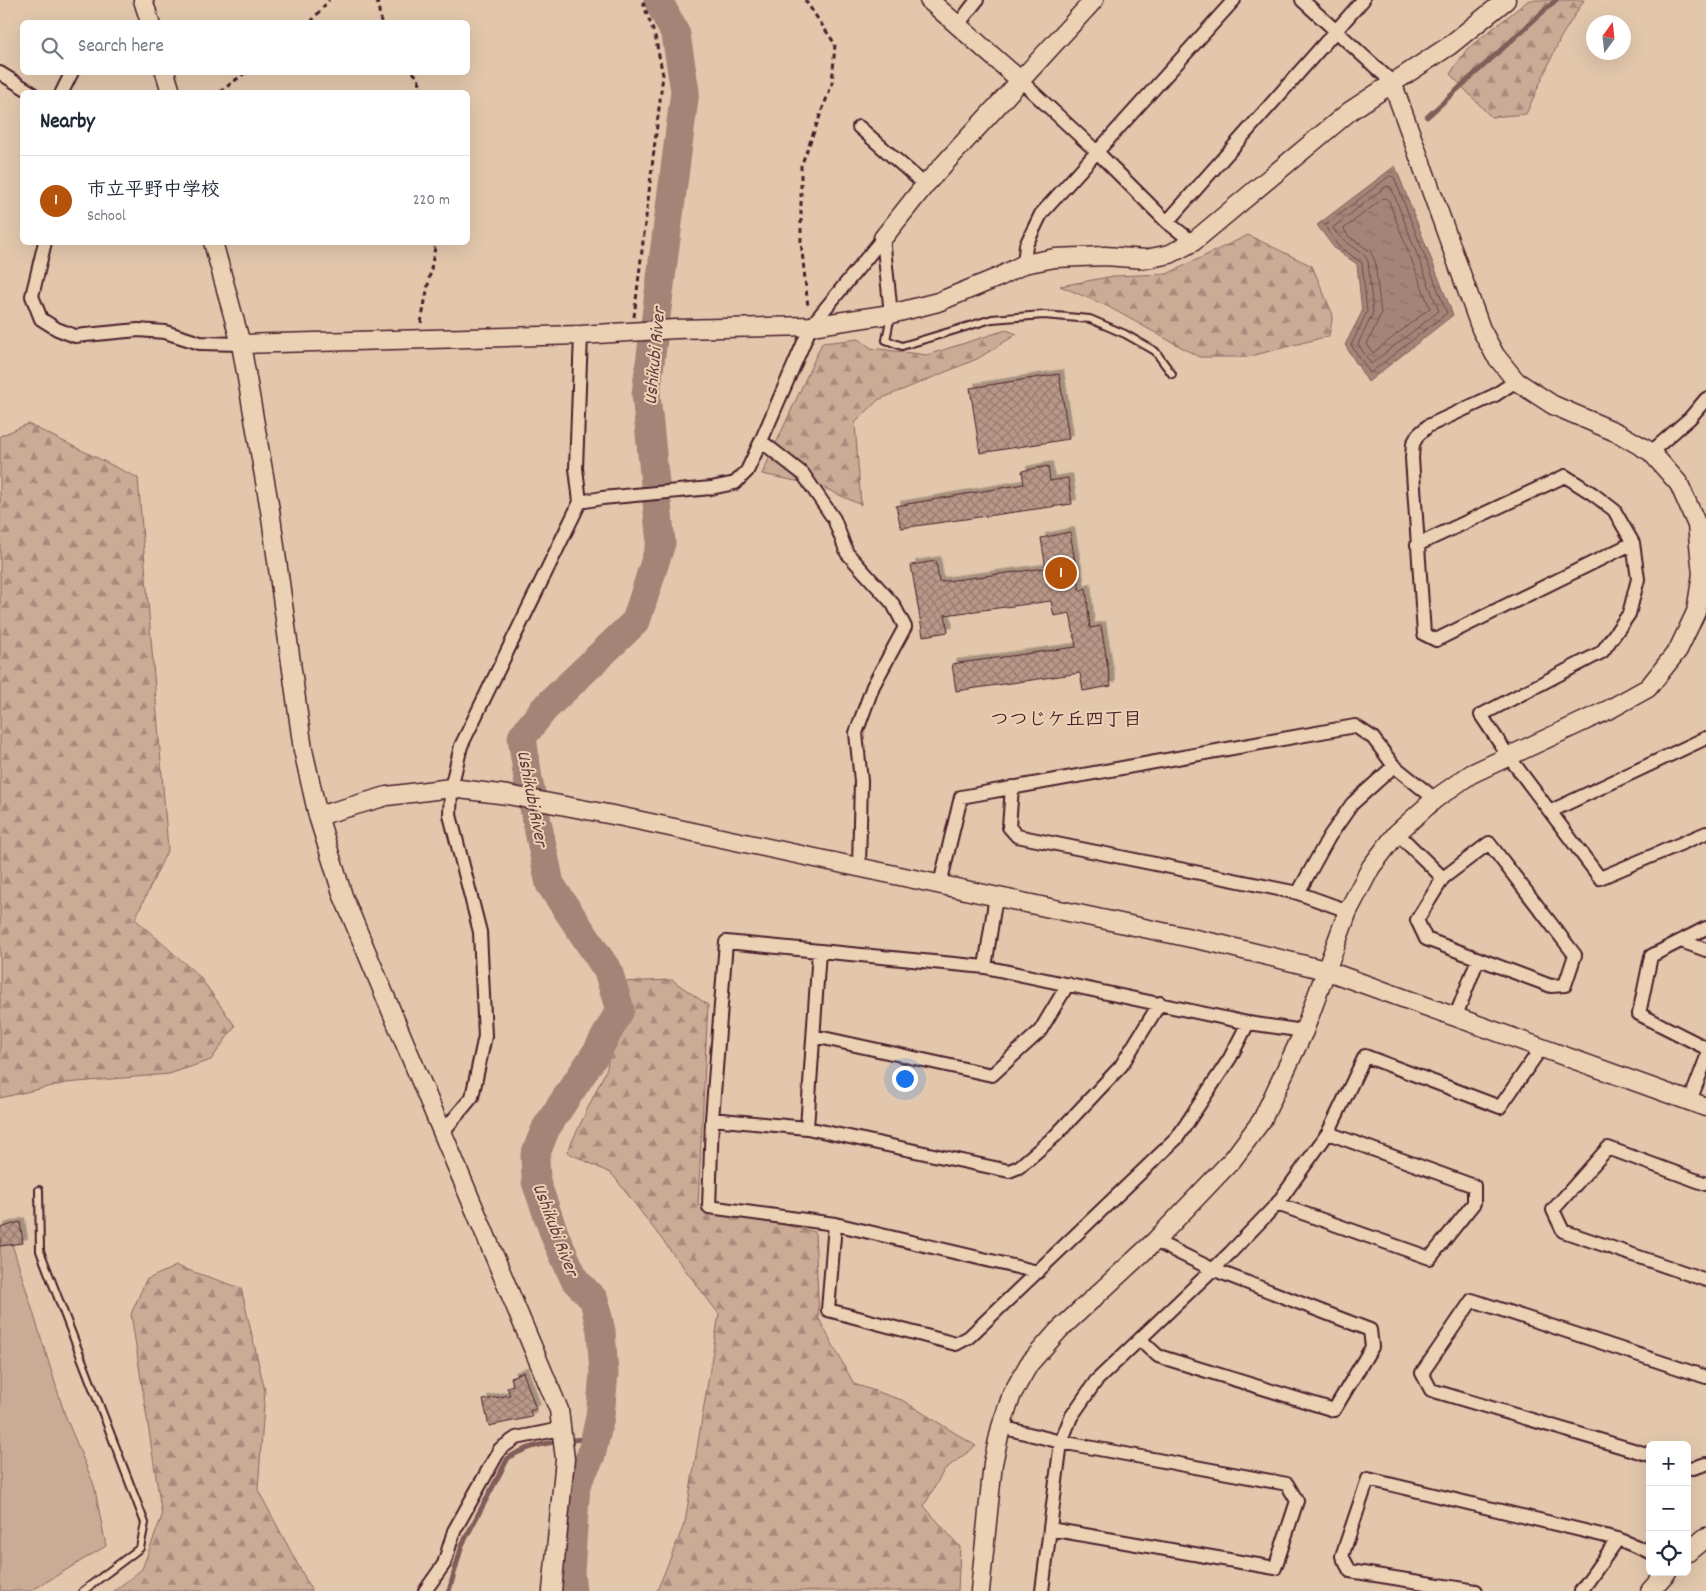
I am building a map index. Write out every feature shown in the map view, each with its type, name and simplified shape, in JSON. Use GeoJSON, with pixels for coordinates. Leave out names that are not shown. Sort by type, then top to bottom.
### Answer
{"type":"FeatureCollection","features":[{"type":"Feature","properties":{"kind":"street"},"geometry":{"type":"LineString","coordinates":[[144,0],[149,20]]}},
{"type":"Feature","properties":{"kind":"street"},"geometry":{"type":"LineString","coordinates":[[929,0],[1021,81],[1097,152],[1166,222],[1193,242]]}},
{"type":"Feature","properties":{"kind":"street"},"geometry":{"type":"LineString","coordinates":[[957,26],[978,0]]}},
{"type":"Feature","properties":{"kind":"street"},"geometry":{"type":"LineString","coordinates":[[580,502],[676,489],[711,488],[735,483],[746,471],[761,441],[811,326],[925,185],[1094,0]]}},
{"type":"Feature","properties":{"kind":"street"},"geometry":{"type":"LineString","coordinates":[[1024,264],[1026,245],[1041,214],[1234,0]]}},
{"type":"Feature","properties":{"kind":"street"},"geometry":{"type":"LineString","coordinates":[[980,1591],[993,1463],[1001,1427],[1012,1394],[1029,1364],[1058,1331],[1155,1241],[1233,1160],[1262,1120],[1304,1031],[1348,911],[1371,867],[1397,833],[1435,799],[1471,774],[1610,710],[1648,688],[1678,650],[1696,612],[1702,574],[1697,525],[1679,484],[1651,452],[1618,433],[1553,405],[1516,380],[1495,355],[1481,329],[1392,82],[1302,0]]}},
{"type":"Feature","properties":{"kind":"street"},"geometry":{"type":"LineString","coordinates":[[1166,222],[1363,0]]}},
{"type":"Feature","properties":{"kind":"street"},"geometry":{"type":"LineString","coordinates":[[43,245],[32,296],[41,319],[57,329],[75,336],[138,330],[165,332],[200,343],[241,344],[581,336],[675,329],[811,326],[891,314],[938,302],[999,277],[1024,264],[1055,258],[1105,256],[1146,259],[1170,254],[1193,242],[1350,111],[1449,46],[1506,0]]}},
{"type":"Feature","properties":{"kind":"street"},"geometry":{"type":"LineString","coordinates":[[0,73],[28,90]]}},
{"type":"Feature","properties":{"kind":"street"},"geometry":{"type":"LineString","coordinates":[[63,90],[70,75]]}},
{"type":"Feature","properties":{"kind":"street"},"geometry":{"type":"LineString","coordinates":[[166,75],[170,90]]}},
{"type":"Feature","properties":{"kind":"street"},"geometry":{"type":"LineString","coordinates":[[859,127],[925,185]]}},
{"type":"Feature","properties":{"kind":"street"},"geometry":{"type":"LineString","coordinates":[[883,238],[891,314]]}},
{"type":"Feature","properties":{"kind":"street"},"geometry":{"type":"LineString","coordinates":[[214,245],[241,344],[270,510],[303,750],[318,816],[343,896],[559,1410],[564,1459],[552,1591]]}},
{"type":"Feature","properties":{"kind":"street"},"geometry":{"type":"LineString","coordinates":[[442,1133],[472,1097],[486,1036],[480,932],[450,815],[451,788],[461,746],[580,502],[576,468],[581,336]]}},
{"type":"Feature","properties":{"kind":"street"},"geometry":{"type":"LineString","coordinates":[[1516,380],[1495,396],[1428,426],[1418,435],[1413,444],[1412,458],[1417,545],[1424,634],[1436,640],[1633,543]]}},
{"type":"Feature","properties":{"kind":"street"},"geometry":{"type":"LineString","coordinates":[[1651,452],[1690,418],[1706,399]]}},
{"type":"Feature","properties":{"kind":"street"},"geometry":{"type":"LineString","coordinates":[[761,441],[803,474],[834,519],[847,553],[893,604],[905,627],[873,686],[856,733],[861,782],[859,867]]}},
{"type":"Feature","properties":{"kind":"street"},"geometry":{"type":"LineString","coordinates":[[1417,545],[1565,476],[1614,510],[1633,543],[1638,579],[1629,614],[1602,652],[1481,715],[1509,757],[1600,878],[1706,833]]}},
{"type":"Feature","properties":{"kind":"street"},"geometry":{"type":"LineString","coordinates":[[940,884],[961,797],[1354,726],[1373,738],[1394,766],[1435,799]]}},
{"type":"Feature","properties":{"kind":"street"},"geometry":{"type":"LineString","coordinates":[[1551,811],[1706,738]]}},
{"type":"Feature","properties":{"kind":"street"},"geometry":{"type":"LineString","coordinates":[[1298,894],[1329,837],[1352,804],[1394,766]]}},
{"type":"Feature","properties":{"kind":"street"},"geometry":{"type":"LineString","coordinates":[[1012,787],[1009,828],[1018,836],[1298,894],[1348,911]]}},
{"type":"Feature","properties":{"kind":"street"},"geometry":{"type":"LineString","coordinates":[[318,816],[387,796],[451,788],[508,795],[569,806],[940,884],[1219,944],[1325,970],[1698,1104],[1706,1059]]}},
{"type":"Feature","properties":{"kind":"street"},"geometry":{"type":"LineString","coordinates":[[1397,833],[1443,878]]}},
{"type":"Feature","properties":{"kind":"street"},"geometry":{"type":"LineString","coordinates":[[1489,843],[1576,955],[1565,985],[1551,986],[1478,959],[1426,939],[1417,920],[1443,878],[1489,843]]}},
{"type":"Feature","properties":{"kind":"street"},"geometry":{"type":"LineString","coordinates":[[984,968],[996,896]]}},
{"type":"Feature","properties":{"kind":"street"},"geometry":{"type":"LineString","coordinates":[[1706,928],[1651,956],[1639,1014],[1706,1048]]}},
{"type":"Feature","properties":{"kind":"street"},"geometry":{"type":"LineString","coordinates":[[1681,941],[1706,950]]}},
{"type":"Feature","properties":{"kind":"street"},"geometry":{"type":"LineString","coordinates":[[1038,1272],[835,1224],[708,1207],[712,1118],[726,942],[984,968],[1160,1003],[1248,1023],[1304,1031]]}},
{"type":"Feature","properties":{"kind":"street"},"geometry":{"type":"LineString","coordinates":[[807,1128],[819,951]]}},
{"type":"Feature","properties":{"kind":"street"},"geometry":{"type":"LineString","coordinates":[[1455,1018],[1478,959]]}},
{"type":"Feature","properties":{"kind":"street"},"geometry":{"type":"LineString","coordinates":[[814,1036],[992,1075],[1040,1031],[1068,984]]}},
{"type":"Feature","properties":{"kind":"street"},"geometry":{"type":"LineString","coordinates":[[712,1118],[807,1128],[1010,1171],[1019,1167],[1055,1136],[1121,1066],[1160,1003]]}},
{"type":"Feature","properties":{"kind":"street"},"geometry":{"type":"LineString","coordinates":[[835,1224],[828,1310],[956,1344],[969,1337],[1176,1138],[1230,1058],[1248,1023]]}},
{"type":"Feature","properties":{"kind":"street"},"geometry":{"type":"LineString","coordinates":[[1042,1591],[1061,1442],[1070,1417],[1096,1381],[1277,1204],[1328,1133],[1365,1056],[1500,1107],[1542,1047]]}},
{"type":"Feature","properties":{"kind":"street"},"geometry":{"type":"LineString","coordinates":[[1277,1204],[1430,1258],[1474,1203],[1474,1186],[1328,1133]]}},
{"type":"Feature","properties":{"kind":"street"},"geometry":{"type":"LineString","coordinates":[[1706,1184],[1608,1148],[1552,1210],[1563,1231],[1706,1280]]}},
{"type":"Feature","properties":{"kind":"street"},"geometry":{"type":"LineString","coordinates":[[1140,1339],[1158,1356],[1334,1410],[1372,1347],[1370,1330],[1212,1269],[1155,1241]]}},
{"type":"Feature","properties":{"kind":"street"},"geometry":{"type":"LineString","coordinates":[[1646,1454],[1431,1390],[1422,1373],[1472,1300],[1706,1377]]}},
{"type":"Feature","properties":{"kind":"street"},"geometry":{"type":"LineString","coordinates":[[1001,1427],[1061,1442],[1287,1484],[1298,1501],[1275,1568],[1050,1529]]}},
{"type":"Feature","properties":{"kind":"street"},"geometry":{"type":"LineString","coordinates":[[425,1591],[444,1564],[454,1531],[500,1449],[516,1438],[561,1429]]}},
{"type":"Feature","properties":{"kind":"street"},"geometry":{"type":"LineString","coordinates":[[1691,1468],[1706,1464]]}},
{"type":"Feature","properties":{"kind":"street"},"geometry":{"type":"LineString","coordinates":[[1476,1591],[1350,1571],[1342,1556],[1368,1479],[1618,1539],[1646,1550]]}},
{"type":"Feature","properties":{"kind":"street"},"geometry":{"type":"LineString","coordinates":[[1691,1550],[1706,1537]]}},
{"type":"Feature","properties":{"kind":"street"},"geometry":{"type":"LineString","coordinates":[[1581,1591],[1618,1539]]}},
{"type":"Feature","properties":{"kind":"street"},"geometry":{"type":"LineString","coordinates":[[1650,1591],[1663,1576]]}},
{"type":"Feature","properties":{"kind":"lane"},"geometry":{"type":"LineString","coordinates":[[891,314],[886,340],[902,346],[992,320],[1044,315],[1090,319],[1126,334],[1155,350],[1172,374]]}},
{"type":"Feature","properties":{"kind":"lane"},"geometry":{"type":"LineString","coordinates":[[39,1190],[40,1251],[144,1523],[140,1548],[83,1591]]}},
{"type":"Feature","properties":{"kind":"path"},"geometry":{"type":"LineString","coordinates":[[313,20],[329,0]]}},
{"type":"Feature","properties":{"kind":"path"},"geometry":{"type":"LineString","coordinates":[[377,0],[382,20]]}},
{"type":"Feature","properties":{"kind":"path"},"geometry":{"type":"LineString","coordinates":[[632,332],[663,75],[655,36],[642,0]]}},
{"type":"Feature","properties":{"kind":"path"},"geometry":{"type":"LineString","coordinates":[[805,0],[835,44],[832,84],[801,166],[801,242],[811,326]]}},
{"type":"Feature","properties":{"kind":"path"},"geometry":{"type":"LineString","coordinates":[[223,90],[242,75]]}},
{"type":"Feature","properties":{"kind":"path"},"geometry":{"type":"LineString","coordinates":[[416,75],[421,90]]}},
{"type":"Feature","properties":{"kind":"path"},"geometry":{"type":"LineString","coordinates":[[418,340],[435,245]]}},
{"type":"Feature","properties":{"kind":"green space"},"geometry":{"type":"Polygon","coordinates":[[[1529,0],[1584,0],[1561,37],[1526,114],[1491,117],[1450,74],[1467,49],[1529,0]]]}},
{"type":"Feature","properties":{"kind":"green space"},"geometry":{"type":"Polygon","coordinates":[[[1248,235],[1312,266],[1333,315],[1329,336],[1247,357],[1199,357],[1107,306],[1060,286],[1114,276],[1167,274],[1248,235]]]}},
{"type":"Feature","properties":{"kind":"green space"},"geometry":{"type":"Polygon","coordinates":[[[1006,330],[1017,334],[977,359],[878,400],[855,423],[861,505],[820,486],[762,474],[822,343],[859,339],[871,348],[927,355],[1006,330]]]}},
{"type":"Feature","properties":{"kind":"green space"},"geometry":{"type":"Polygon","coordinates":[[[28,424],[138,478],[168,849],[135,919],[200,977],[235,1026],[211,1060],[169,1074],[66,1083],[0,1098],[0,436],[28,424]]]}},
{"type":"Feature","properties":{"kind":"green space"},"geometry":{"type":"Polygon","coordinates":[[[672,980],[708,1005],[698,1205],[815,1232],[819,1319],[854,1384],[902,1400],[976,1446],[944,1470],[924,1506],[960,1547],[958,1591],[657,1591],[685,1522],[719,1314],[612,1174],[567,1152],[607,1068],[619,982],[672,980]]]}},
{"type":"Feature","properties":{"kind":"green space"},"geometry":{"type":"Polygon","coordinates":[[[12,1244],[65,1415],[94,1485],[106,1546],[31,1591],[0,1591],[0,1246],[12,1244]]]}},
{"type":"Feature","properties":{"kind":"green space"},"geometry":{"type":"Polygon","coordinates":[[[176,1266],[241,1288],[265,1391],[258,1490],[312,1591],[114,1591],[142,1569],[162,1516],[131,1314],[146,1280],[176,1266]]]}},
{"type":"Feature","properties":{"kind":"water"},"geometry":{"type":"Polygon","coordinates":[[[1395,166],[1453,315],[1368,382],[1345,345],[1362,312],[1357,264],[1335,249],[1317,225],[1395,166]]]}},
{"type":"Feature","properties":{"kind":"building"},"geometry":{"type":"Polygon","coordinates":[[[1059,374],[1069,439],[980,453],[970,388],[1059,374]]]}},
{"type":"Feature","properties":{"kind":"building"},"geometry":{"type":"Polygon","coordinates":[[[1048,466],[1050,481],[1068,478],[1072,504],[901,528],[896,506],[1024,484],[1022,471],[1048,466]]]}},
{"type":"Feature","properties":{"kind":"building"},"geometry":{"type":"Polygon","coordinates":[[[1070,532],[1080,591],[1086,588],[1090,628],[1101,626],[1111,686],[1083,691],[1080,673],[956,691],[952,664],[1076,647],[1070,613],[1054,616],[1051,601],[945,615],[948,632],[923,636],[911,565],[936,561],[939,582],[1046,568],[1041,538],[1070,532]]]}},
{"type":"Feature","properties":{"kind":"building"},"geometry":{"type":"Polygon","coordinates":[[[20,1222],[23,1243],[0,1246],[0,1228],[20,1222]]]}},
{"type":"Feature","properties":{"kind":"building"},"geometry":{"type":"Polygon","coordinates":[[[523,1372],[536,1409],[530,1411],[532,1417],[489,1426],[483,1400],[510,1395],[507,1387],[513,1385],[511,1377],[523,1372]]]}},
{"type":"Feature","properties":{"kind":"waterway","name":"Ushikubi River"},"geometry":{"type":"LineString","coordinates":[[572,1591],[570,1572],[576,1484],[591,1456],[600,1417],[604,1373],[601,1331],[594,1300],[575,1280],[555,1236],[536,1182],[535,1155],[546,1128],[598,1050],[620,1010],[608,971],[550,884],[528,779],[522,737],[544,709],[636,621],[661,543],[646,394],[685,91],[676,35],[658,0]]}},
{"type":"Feature","properties":{"kind":"waterway"},"geometry":{"type":"LineString","coordinates":[[1427,117],[1556,0]]}},
{"type":"Feature","properties":{"kind":"waterway"},"geometry":{"type":"LineString","coordinates":[[449,1591],[462,1545],[508,1458],[518,1452],[539,1445],[595,1438]]}},
{"type":"Feature","properties":{"kind":"place","name":"市立平野中学校"},"geometry":{"type":"Point","coordinates":[1061,573]}},
{"type":"Feature","properties":{"kind":"district","name":"つつじケ丘四丁目"},"geometry":{"type":"Point","coordinates":[1066,718]}}]}
